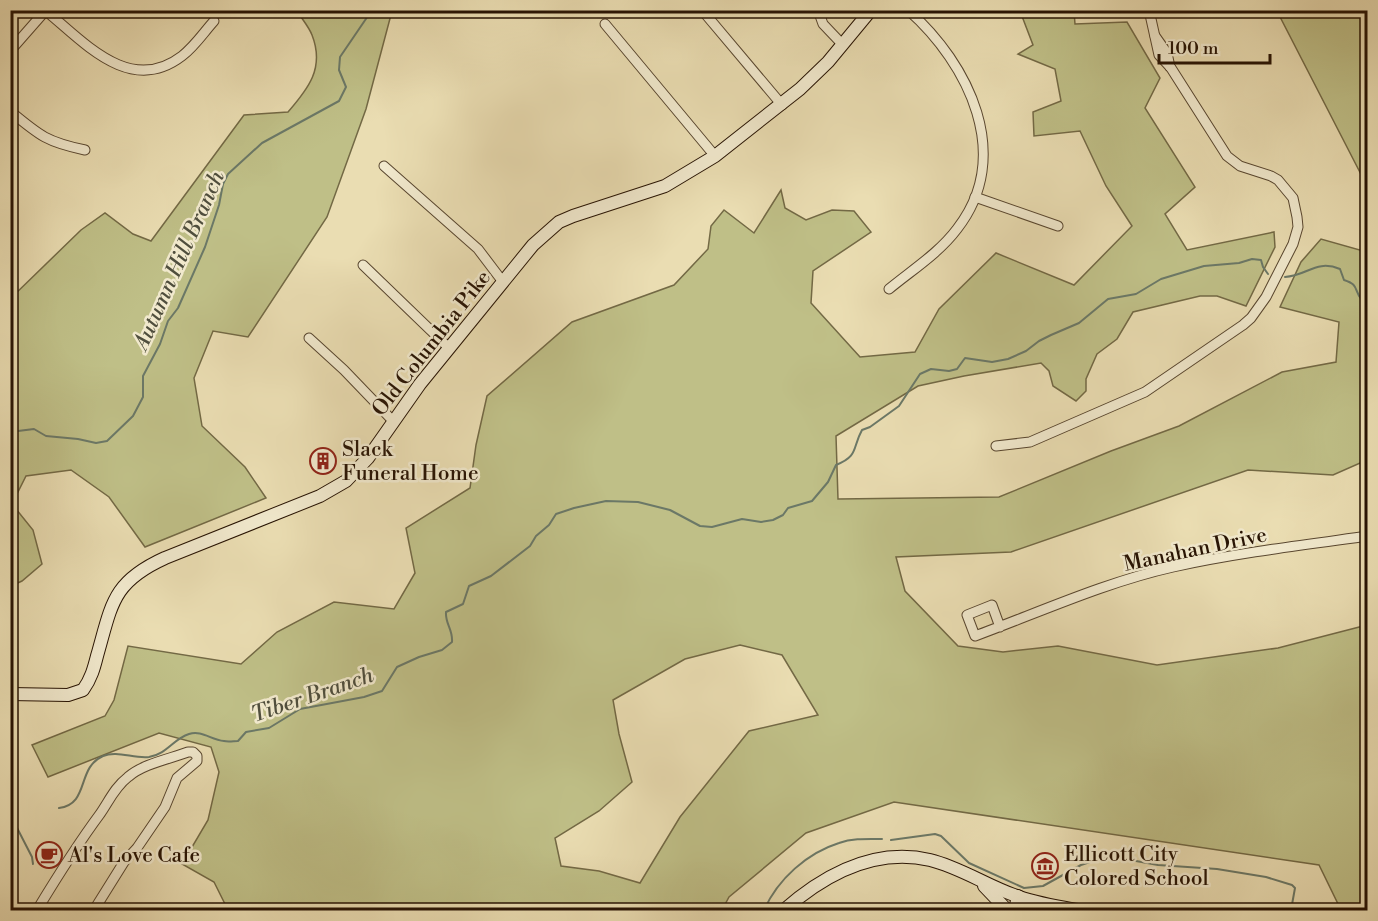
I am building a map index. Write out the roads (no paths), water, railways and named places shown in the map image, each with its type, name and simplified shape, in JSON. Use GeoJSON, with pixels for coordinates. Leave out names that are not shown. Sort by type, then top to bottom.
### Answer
{"type":"FeatureCollection","features":[{"type":"Feature","properties":{"kind":"street"},"geometry":{"type":"LineString","coordinates":[[702,10],[782,105]]}},
{"type":"Feature","properties":{"kind":"street"},"geometry":{"type":"LineString","coordinates":[[818,10],[822,24],[842,44]]}},
{"type":"Feature","properties":{"kind":"street","name":"Old Columbia Pike"},"geometry":{"type":"LineString","coordinates":[[10,694],[68,695],[83,690],[92,674],[110,609],[124,584],[132,576],[142,568],[334,488],[358,471],[449,348],[533,245],[559,222],[665,186],[715,156],[782,105],[821,69],[871,10]]}},
{"type":"Feature","properties":{"kind":"street"},"geometry":{"type":"LineString","coordinates":[[889,289],[948,240],[959,227],[975,197],[983,158],[981,123],[969,90],[933,35],[908,10]]}},
{"type":"Feature","properties":{"kind":"street"},"geometry":{"type":"LineString","coordinates":[[996,446],[1030,442],[1156,385],[1251,318],[1266,297],[1293,244],[1298,227],[1298,217],[1293,198],[1271,176],[1240,166],[1227,156],[1171,68],[1159,55],[1149,10]]}},
{"type":"Feature","properties":{"kind":"street"},"geometry":{"type":"LineString","coordinates":[[10,51],[46,11],[104,58],[124,68],[135,70],[160,67],[182,56],[214,21]]}},
{"type":"Feature","properties":{"kind":"street"},"geometry":{"type":"LineString","coordinates":[[605,24],[715,156]]}},
{"type":"Feature","properties":{"kind":"street"},"geometry":{"type":"LineString","coordinates":[[10,111],[43,138],[60,145],[85,150]]}},
{"type":"Feature","properties":{"kind":"street"},"geometry":{"type":"LineString","coordinates":[[384,166],[478,249],[503,282]]}},
{"type":"Feature","properties":{"kind":"street"},"geometry":{"type":"LineString","coordinates":[[975,197],[1058,226]]}},
{"type":"Feature","properties":{"kind":"street"},"geometry":{"type":"LineString","coordinates":[[363,265],[449,348]]}},
{"type":"Feature","properties":{"kind":"street"},"geometry":{"type":"LineString","coordinates":[[309,338],[393,421]]}},
{"type":"Feature","properties":{"kind":"street","name":"Manahan Drive"},"geometry":{"type":"LineString","coordinates":[[1000,627],[1110,586],[1173,567],[1368,536]]}},
{"type":"Feature","properties":{"kind":"street"},"geometry":{"type":"LineString","coordinates":[[37,910],[69,856],[128,776],[188,752],[196,754],[197,761],[177,778],[165,807],[142,841],[124,862],[94,910]]}},
{"type":"Feature","properties":{"kind":"street"},"geometry":{"type":"LineString","coordinates":[[784,910],[831,875],[871,861],[888,858],[931,860],[1018,896],[1077,910]]}},
{"type":"Feature","properties":{"kind":"street"},"geometry":{"type":"LineString","coordinates":[[966,874],[989,890],[1007,910]]}},
{"type":"Feature","properties":{"kind":"street"},"geometry":{"type":"LineString","coordinates":[[1015,910],[1018,896]]}},
{"type":"Feature","properties":{"kind":"street"},"geometry":{"type":"LineString","coordinates":[[1029,910],[1053,905]]}},
{"type":"Feature","properties":{"kind":"waterway","name":"Autumn Hill Branch"},"geometry":{"type":"LineString","coordinates":[[10,432],[34,429],[46,436],[96,443],[107,441],[133,416],[143,397],[143,376],[160,344],[168,321],[178,308],[205,247],[228,174],[262,143],[339,101],[346,87],[339,70],[340,57],[372,10]]}},
{"type":"Feature","properties":{"kind":"waterway","name":"Tiber Branch"},"geometry":{"type":"LineString","coordinates":[[59,808],[75,800],[89,769],[108,754],[149,757],[161,753],[183,736],[194,733],[219,740],[238,741],[246,732],[269,728],[300,709],[364,697],[382,691],[397,667],[442,650],[452,642],[446,612],[463,604],[469,586],[491,576],[530,546],[556,514],[606,501],[638,502],[670,510],[700,526],[712,527],[742,519],[761,522],[773,520],[783,515],[788,508],[812,501],[828,482],[836,465],[852,455],[862,430],[870,427],[899,406],[920,374],[931,369],[949,371],[957,369],[965,358],[992,362],[1008,359],[1026,351],[1039,341],[1079,323],[1108,299],[1136,294],[1161,279],[1204,266],[1239,263],[1252,259],[1261,260],[1268,274]]}},
{"type":"Feature","properties":{"kind":"waterway"},"geometry":{"type":"LineString","coordinates":[[1285,277],[1318,267],[1332,266],[1340,269],[1344,280],[1354,286],[1362,300],[1368,300]]}},
{"type":"Feature","properties":{"kind":"waterway"},"geometry":{"type":"LineString","coordinates":[[14,822],[32,857],[33,864]]}},
{"type":"Feature","properties":{"kind":"waterway"},"geometry":{"type":"LineString","coordinates":[[891,840],[935,834],[941,836],[969,863],[1024,888],[1043,886],[1081,865],[1114,857],[1158,865],[1217,869],[1266,877],[1295,888],[1291,910]]}},
{"type":"Feature","properties":{"kind":"waterway"},"geometry":{"type":"LineString","coordinates":[[764,910],[785,878],[816,853],[844,841],[882,839]]}},
{"type":"Feature","properties":{"kind":"place","name":"Slack Funeral Home"},"geometry":{"type":"Point","coordinates":[323,461]}},
{"type":"Feature","properties":{"kind":"place","name":"Al's Love Cafe"},"geometry":{"type":"Point","coordinates":[49,855]}},
{"type":"Feature","properties":{"kind":"place","name":"Ellicott City Colored School"},"geometry":{"type":"Point","coordinates":[1045,866]}}]}
